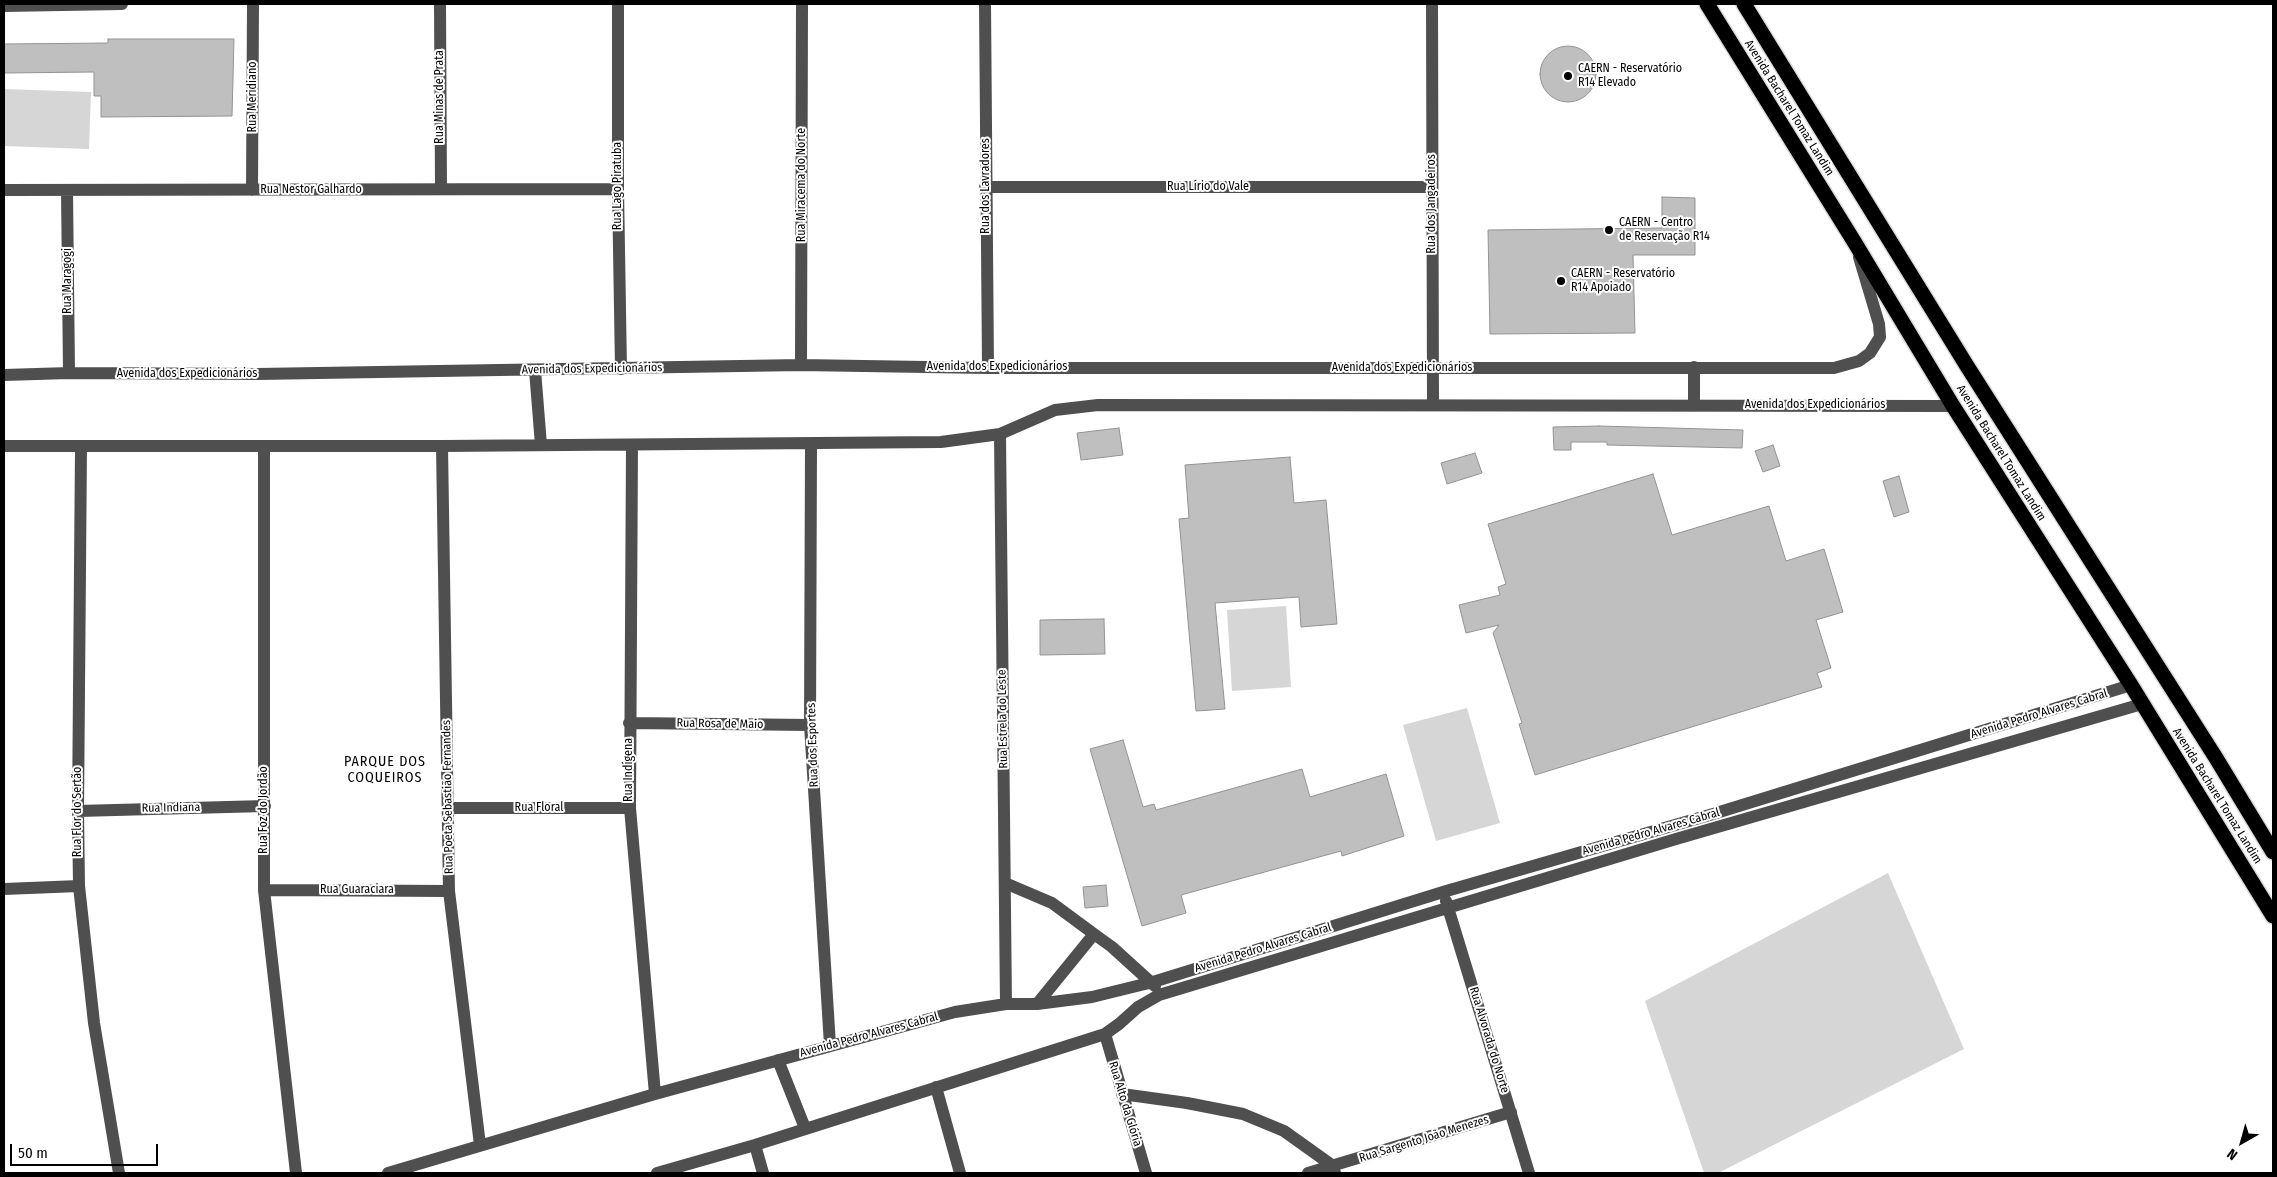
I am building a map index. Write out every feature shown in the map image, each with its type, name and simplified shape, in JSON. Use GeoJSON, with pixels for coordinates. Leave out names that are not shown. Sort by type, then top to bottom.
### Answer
{"type":"FeatureCollection","features":[{"type":"Feature","properties":{"kind":"highway","name":"Avenida Bacharel Tomaz Landim"},"geometry":{"type":"LineString","coordinates":[[1707,4],[1953,406],[2131,685],[2273,916]]}},
{"type":"Feature","properties":{"kind":"highway","name":"Avenida Bacharel Tomaz Landim"},"geometry":{"type":"LineString","coordinates":[[1744,4],[1967,366],[2216,758],[2273,852]]}},
{"type":"Feature","properties":{"kind":"street"},"geometry":{"type":"LineString","coordinates":[[4,6],[122,4]]}},
{"type":"Feature","properties":{"kind":"street","name":"Rua Meridiano"},"geometry":{"type":"LineString","coordinates":[[252,190],[253,4]]}},
{"type":"Feature","properties":{"kind":"street","name":"Rua Minas de Prata"},"geometry":{"type":"LineString","coordinates":[[440,4],[441,189]]}},
{"type":"Feature","properties":{"kind":"street","name":"Rua Lago Piratuba"},"geometry":{"type":"LineString","coordinates":[[618,4],[618,189],[621,369]]}},
{"type":"Feature","properties":{"kind":"street","name":"Rua Miracema do Norte"},"geometry":{"type":"LineString","coordinates":[[801,365],[802,4]]}},
{"type":"Feature","properties":{"kind":"street","name":"Rua dos Lavradores"},"geometry":{"type":"LineString","coordinates":[[985,4],[985,187],[988,368]]}},
{"type":"Feature","properties":{"kind":"street","name":"Rua dos Jangadeiros"},"geometry":{"type":"LineString","coordinates":[[1432,4],[1433,405]]}},
{"type":"Feature","properties":{"kind":"street","name":"Rua Lírio do Vale"},"geometry":{"type":"LineString","coordinates":[[985,187],[1431,187]]}},
{"type":"Feature","properties":{"kind":"street","name":"Rua Nestor Galhardo"},"geometry":{"type":"LineString","coordinates":[[4,190],[618,189]]}},
{"type":"Feature","properties":{"kind":"street","name":"Rua Maragogi"},"geometry":{"type":"LineString","coordinates":[[67,190],[69,373]]}},
{"type":"Feature","properties":{"kind":"street","name":"Avenida dos Expedicionários"},"geometry":{"type":"LineString","coordinates":[[4,376],[69,373],[258,374],[801,365],[988,368],[1834,368],[1859,361],[1870,353],[1879,341],[1880,330],[1855,243]]}},
{"type":"Feature","properties":{"kind":"street"},"geometry":{"type":"LineString","coordinates":[[1694,367],[1694,404]]}},
{"type":"Feature","properties":{"kind":"street"},"geometry":{"type":"LineString","coordinates":[[535,370],[541,445]]}},
{"type":"Feature","properties":{"kind":"street","name":"Avenida dos Expedicionários"},"geometry":{"type":"LineString","coordinates":[[4,446],[811,445],[941,442],[1000,434],[1055,410],[1083,406],[1694,404],[1953,406]]}},
{"type":"Feature","properties":{"kind":"street","name":"Rua Estrela do Leste"},"geometry":{"type":"LineString","coordinates":[[1000,434],[1006,1004]]}},
{"type":"Feature","properties":{"kind":"street","name":"Rua Indígena"},"geometry":{"type":"LineString","coordinates":[[632,445],[630,808],[655,1094]]}},
{"type":"Feature","properties":{"kind":"street","name":"Rua dos Esportes"},"geometry":{"type":"LineString","coordinates":[[811,445],[810,725],[830,1045]]}},
{"type":"Feature","properties":{"kind":"street","name":"Rua Foz do Jordão"},"geometry":{"type":"LineString","coordinates":[[264,446],[264,890],[296,1173]]}},
{"type":"Feature","properties":{"kind":"street","name":"Rua Poeta Sebastião Fernandes"},"geometry":{"type":"LineString","coordinates":[[442,446],[449,891],[480,1145]]}},
{"type":"Feature","properties":{"kind":"street","name":"Rua Flor do Sertão"},"geometry":{"type":"LineString","coordinates":[[81,447],[79,886],[94,1023],[119,1173]]}},
{"type":"Feature","properties":{"kind":"street","name":"Avenida Pedro Alvares Cabral"},"geometry":{"type":"LineString","coordinates":[[388,1173],[655,1094],[955,1012],[1006,1004],[1036,1004],[1092,997],[1152,982],[1443,892],[1704,817],[2131,685]]}},
{"type":"Feature","properties":{"kind":"street","name":"Avenida Pedro Alvares Cabral"},"geometry":{"type":"LineString","coordinates":[[657,1173],[755,1145],[1105,1034],[1120,1024],[1138,1007],[1160,995],[1448,908],[2142,704]]}},
{"type":"Feature","properties":{"kind":"street","name":"Rua Rosa de Maio"},"geometry":{"type":"LineString","coordinates":[[629,723],[810,725]]}},
{"type":"Feature","properties":{"kind":"street","name":"Rua Indiana"},"geometry":{"type":"LineString","coordinates":[[78,810],[265,806]]}},
{"type":"Feature","properties":{"kind":"street","name":"Rua Floral"},"geometry":{"type":"LineString","coordinates":[[449,808],[630,808]]}},
{"type":"Feature","properties":{"kind":"street"},"geometry":{"type":"LineString","coordinates":[[1005,883],[1052,903],[1094,934],[1152,982],[1160,995]]}},
{"type":"Feature","properties":{"kind":"street"},"geometry":{"type":"LineString","coordinates":[[4,889],[79,886]]}},
{"type":"Feature","properties":{"kind":"street","name":"Rua Guaraciara"},"geometry":{"type":"LineString","coordinates":[[264,890],[449,891]]}},
{"type":"Feature","properties":{"kind":"street","name":"Rua Alvorada do Norte"},"geometry":{"type":"LineString","coordinates":[[1443,892],[1530,1173]]}},
{"type":"Feature","properties":{"kind":"street"},"geometry":{"type":"LineString","coordinates":[[1036,1004],[1094,934]]}},
{"type":"Feature","properties":{"kind":"street","name":"Rua Alto da Glória"},"geometry":{"type":"LineString","coordinates":[[1105,1034],[1146,1173]]}},
{"type":"Feature","properties":{"kind":"street"},"geometry":{"type":"LineString","coordinates":[[778,1060],[805,1128]]}},
{"type":"Feature","properties":{"kind":"street"},"geometry":{"type":"LineString","coordinates":[[936,1087],[960,1173]]}},
{"type":"Feature","properties":{"kind":"street"},"geometry":{"type":"LineString","coordinates":[[1122,1094],[1187,1103],[1243,1114],[1284,1131],[1334,1170]]}},
{"type":"Feature","properties":{"kind":"street","name":"Rua Sargento João Menezes"},"geometry":{"type":"LineString","coordinates":[[1308,1173],[1334,1170],[1511,1112]]}},
{"type":"Feature","properties":{"kind":"street"},"geometry":{"type":"LineString","coordinates":[[755,1145],[763,1173]]}},
{"type":"Feature","properties":{"kind":"shaded area"},"geometry":{"type":"Polygon","coordinates":[[[4,89],[91,92],[89,149],[4,146],[4,89]]]}},
{"type":"Feature","properties":{"kind":"shaded area"},"geometry":{"type":"Polygon","coordinates":[[[1286,606],[1291,687],[1232,691],[1227,610],[1286,606]]]}},
{"type":"Feature","properties":{"kind":"shaded area"},"geometry":{"type":"Polygon","coordinates":[[[1467,708],[1500,823],[1436,841],[1403,725],[1467,708]]]}},
{"type":"Feature","properties":{"kind":"shaded area"},"geometry":{"type":"Polygon","coordinates":[[[1888,873],[1964,1049],[1718,1173],[1704,1173],[1645,1001],[1888,873]]]}},
{"type":"Feature","properties":{"kind":"building"},"geometry":{"type":"Polygon","coordinates":[[[108,39],[234,39],[232,116],[101,117],[101,96],[94,96],[94,72],[4,73],[4,44],[108,43],[108,39]]]}},
{"type":"Feature","properties":{"kind":"building","name":"CAERN - Reservatório R14 Elevado"},"geometry":{"type":"Polygon","coordinates":[[[1563,46],[1573,46],[1588,54],[1594,63],[1596,74],[1594,85],[1588,94],[1573,102],[1563,102],[1552,97],[1545,90],[1540,79],[1540,69],[1545,58],[1552,51],[1563,46]]]}},
{"type":"Feature","properties":{"kind":"building","name":"CAERN - Reservatório R14 Apoiado"},"geometry":{"type":"Polygon","coordinates":[[[1662,197],[1695,198],[1695,255],[1633,255],[1635,333],[1490,334],[1488,230],[1662,228],[1662,197]]]}},
{"type":"Feature","properties":{"kind":"building"},"geometry":{"type":"Polygon","coordinates":[[[1599,426],[1743,430],[1742,448],[1607,445],[1607,442],[1571,442],[1571,450],[1554,450],[1553,427],[1599,426]]]}},
{"type":"Feature","properties":{"kind":"building"},"geometry":{"type":"Polygon","coordinates":[[[1119,428],[1123,455],[1081,460],[1077,433],[1119,428]]]}},
{"type":"Feature","properties":{"kind":"building"},"geometry":{"type":"Polygon","coordinates":[[[1773,445],[1780,466],[1763,472],[1755,451],[1773,445]]]}},
{"type":"Feature","properties":{"kind":"building"},"geometry":{"type":"Polygon","coordinates":[[[1475,453],[1482,473],[1447,484],[1441,463],[1475,453]]]}},
{"type":"Feature","properties":{"kind":"building"},"geometry":{"type":"Polygon","coordinates":[[[1290,457],[1294,503],[1326,500],[1337,624],[1301,627],[1299,597],[1215,603],[1225,709],[1196,711],[1179,519],[1189,518],[1185,465],[1290,457]]]}},
{"type":"Feature","properties":{"kind":"building"},"geometry":{"type":"Polygon","coordinates":[[[1653,474],[1672,535],[1769,506],[1786,561],[1824,549],[1843,612],[1816,620],[1831,668],[1817,673],[1822,687],[1535,775],[1519,724],[1522,723],[1493,633],[1499,625],[1466,633],[1459,605],[1500,595],[1498,587],[1506,584],[1488,524],[1653,474]]]}},
{"type":"Feature","properties":{"kind":"building"},"geometry":{"type":"Polygon","coordinates":[[[1899,476],[1909,512],[1894,517],[1883,481],[1899,476]]]}},
{"type":"Feature","properties":{"kind":"building"},"geometry":{"type":"Polygon","coordinates":[[[1104,619],[1105,654],[1040,655],[1040,620],[1104,619]]]}},
{"type":"Feature","properties":{"kind":"building"},"geometry":{"type":"Polygon","coordinates":[[[1123,740],[1143,807],[1154,804],[1156,810],[1302,769],[1310,797],[1386,774],[1404,836],[1342,856],[1341,851],[1181,895],[1186,913],[1142,926],[1090,749],[1123,740]]]}},
{"type":"Feature","properties":{"kind":"building"},"geometry":{"type":"Polygon","coordinates":[[[1106,885],[1108,906],[1085,908],[1083,887],[1106,885]]]}},
{"type":"Feature","properties":{"kind":"place","name":"CAERN - Reservatório R14 Elevado"},"geometry":{"type":"Point","coordinates":[1568,76]}},
{"type":"Feature","properties":{"kind":"place","name":"CAERN - Centro de Reservação R14"},"geometry":{"type":"Point","coordinates":[1609,230]}},
{"type":"Feature","properties":{"kind":"place","name":"CAERN - Reservatório R14 Apoiado"},"geometry":{"type":"Point","coordinates":[1561,281]}},
{"type":"Feature","properties":{"kind":"district","name":"PARQUE DOS COQUEIROS"},"geometry":{"type":"Point","coordinates":[385,770]}}]}
